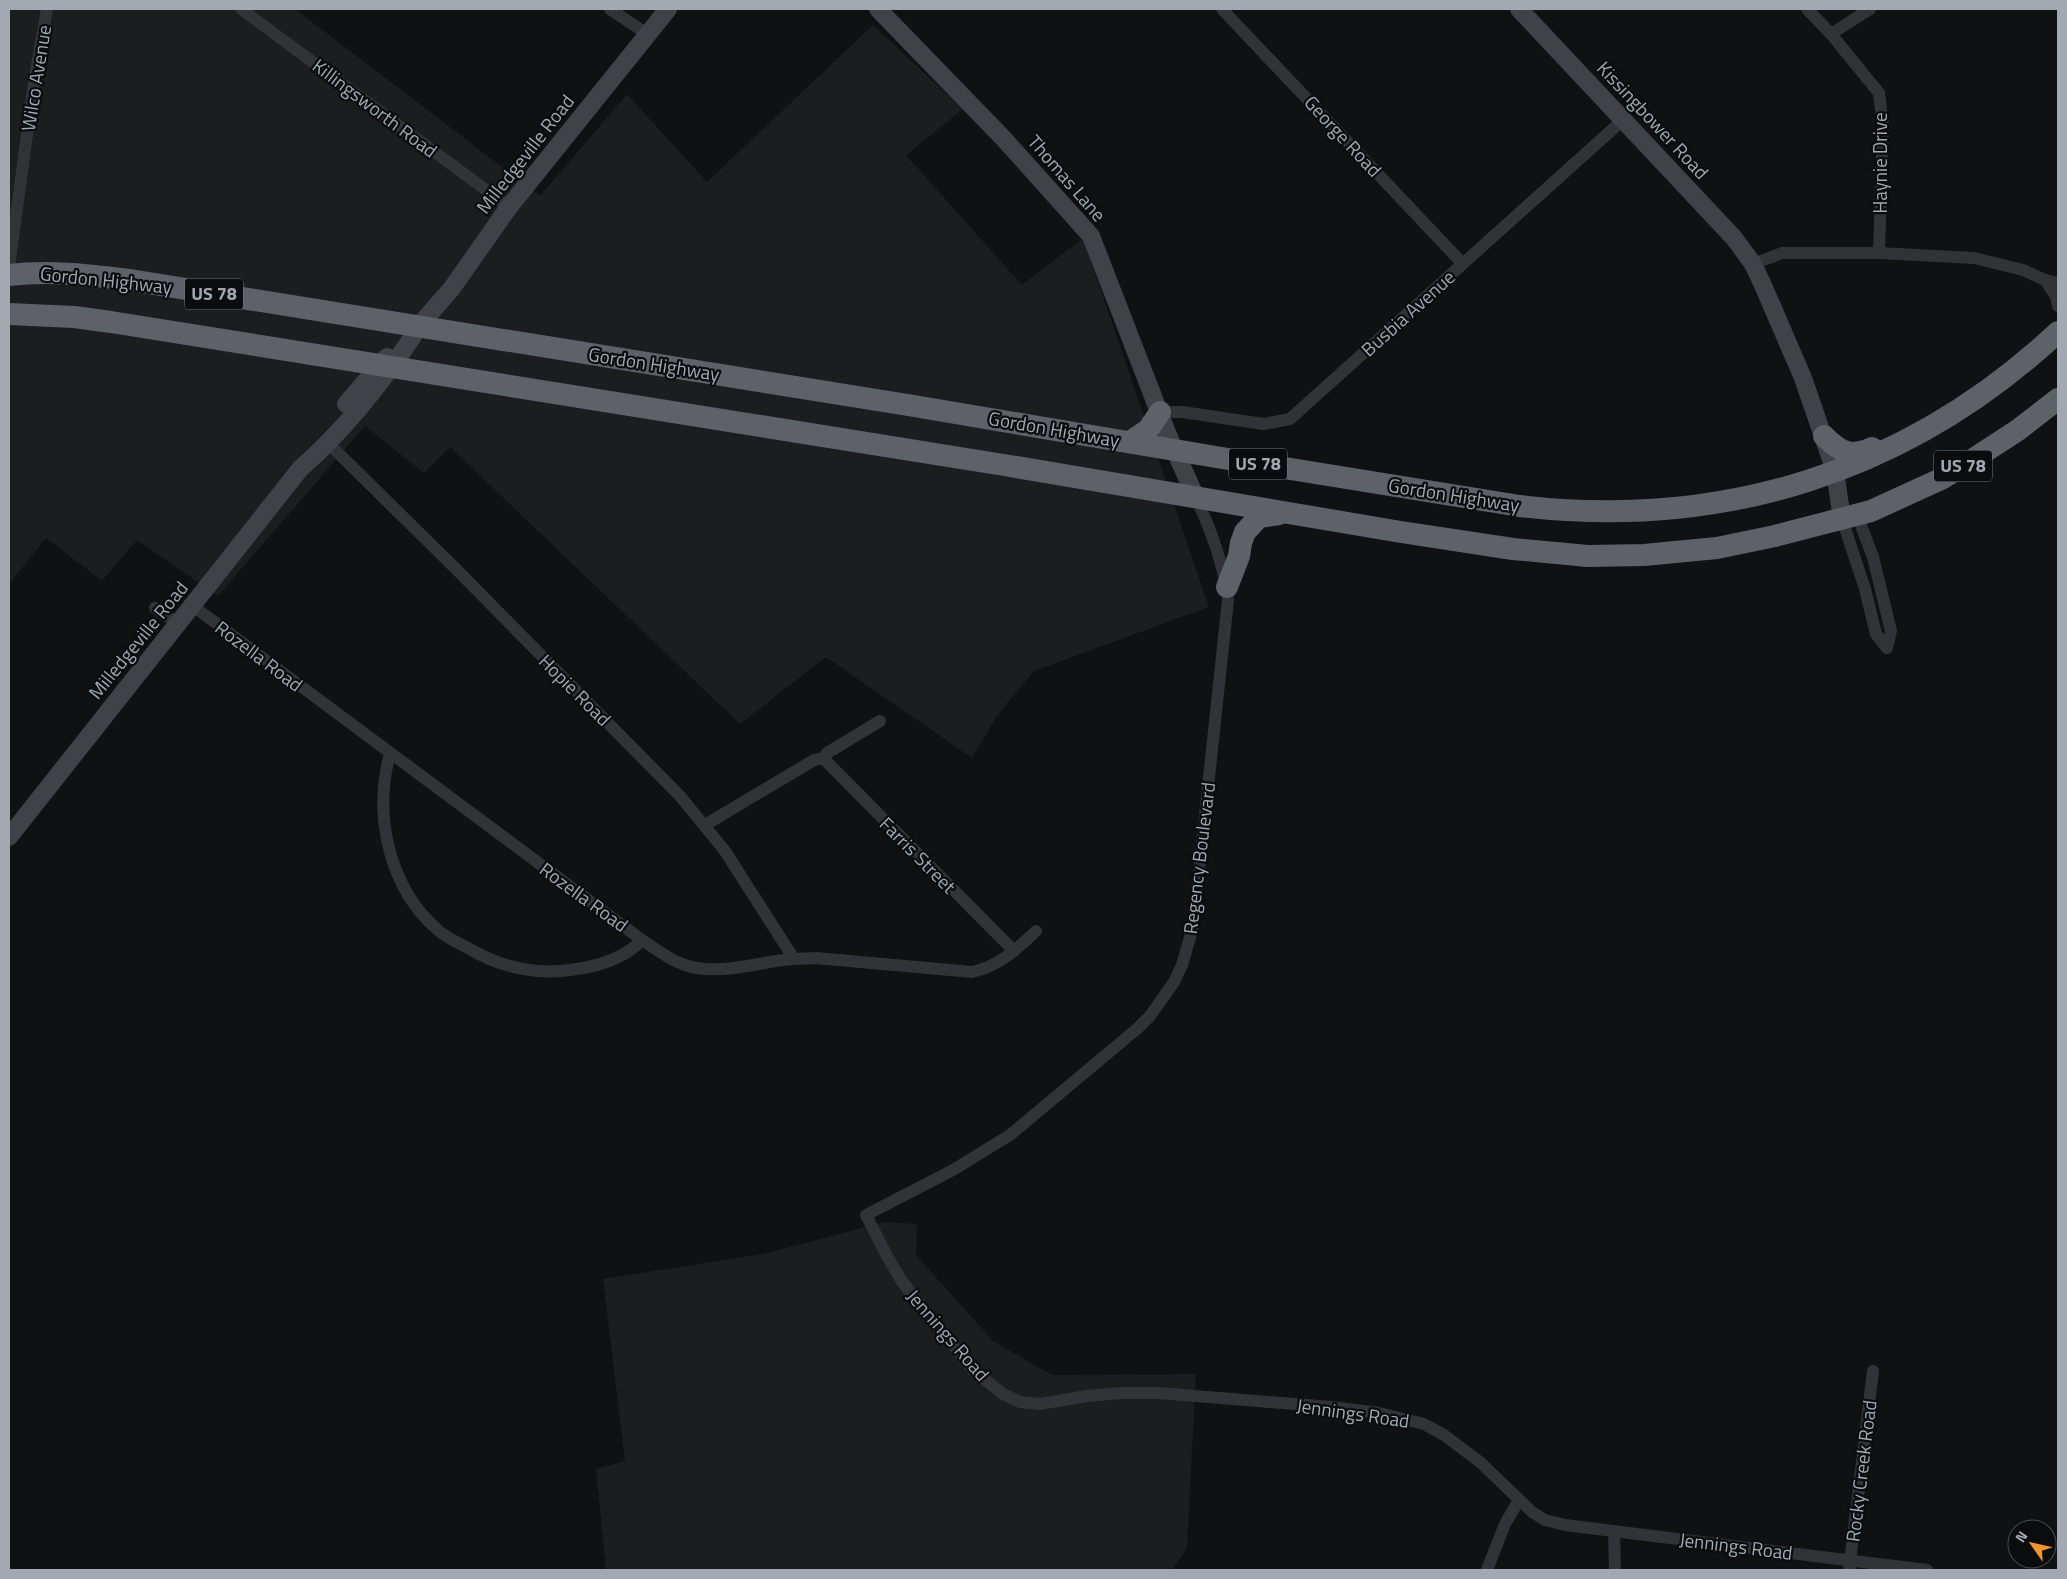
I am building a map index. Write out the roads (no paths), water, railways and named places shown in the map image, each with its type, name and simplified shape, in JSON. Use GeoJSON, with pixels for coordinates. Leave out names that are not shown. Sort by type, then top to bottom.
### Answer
{"type":"FeatureCollection","features":[{"type":"Feature","properties":{"kind":"highway","name":"Gordon Highway"},"geometry":{"type":"LineString","coordinates":[[9,275],[37,272],[93,275],[1520,506],[1556,510],[1613,512],[1669,510],[1734,500],[1780,489],[1835,471],[1886,451],[1952,415],[2006,377],[2058,332]]}},
{"type":"Feature","properties":{"kind":"highway","name":"US 78"},"geometry":{"type":"LineString","coordinates":[[9,314],[111,322],[1034,470],[1288,514],[1513,549],[1588,556],[1644,555],[1717,548],[1775,536],[1871,511],[1906,496],[1956,470],[2003,441],[2058,399]]}},
{"type":"Feature","properties":{"kind":"highway"},"geometry":{"type":"LineString","coordinates":[[1130,442],[1148,430],[1160,412]]}},
{"type":"Feature","properties":{"kind":"highway"},"geometry":{"type":"LineString","coordinates":[[1824,436],[1837,449],[1843,452],[1865,451],[1902,434],[1952,415]]}},
{"type":"Feature","properties":{"kind":"highway"},"geometry":{"type":"LineString","coordinates":[[1227,587],[1239,556],[1241,542],[1254,520],[1264,515],[1288,514]]}},
{"type":"Feature","properties":{"kind":"street","name":"Wilco Avenue"},"geometry":{"type":"LineString","coordinates":[[9,267],[32,94],[46,9]]}},
{"type":"Feature","properties":{"kind":"street","name":"Killingsworth Road"},"geometry":{"type":"LineString","coordinates":[[241,9],[509,207]]}},
{"type":"Feature","properties":{"kind":"street"},"geometry":{"type":"LineString","coordinates":[[610,9],[647,34]]}},
{"type":"Feature","properties":{"kind":"street","name":"Milledgeville Road"},"geometry":{"type":"LineString","coordinates":[[300,469],[309,449],[386,366],[452,288],[509,207],[668,9]]}},
{"type":"Feature","properties":{"kind":"street","name":"Thomas Lane"},"geometry":{"type":"LineString","coordinates":[[878,9],[1004,139],[1091,236],[1174,450],[1196,498]]}},
{"type":"Feature","properties":{"kind":"street","name":"George Road"},"geometry":{"type":"LineString","coordinates":[[1222,9],[1462,263]]}},
{"type":"Feature","properties":{"kind":"street","name":"Kissingbower Road"},"geometry":{"type":"LineString","coordinates":[[1519,9],[1734,238],[1753,264],[1803,378],[1824,436],[1850,517],[1876,634],[1888,648],[1891,631],[1873,557],[1850,517]]}},
{"type":"Feature","properties":{"kind":"street","name":"Haynie Drive"},"geometry":{"type":"LineString","coordinates":[[1807,9],[1831,34],[1879,93],[1883,125],[1879,253]]}},
{"type":"Feature","properties":{"kind":"street"},"geometry":{"type":"LineString","coordinates":[[1831,34],[1870,9]]}},
{"type":"Feature","properties":{"kind":"street","name":"Busbia Avenue"},"geometry":{"type":"LineString","coordinates":[[1160,412],[1182,412],[1264,424],[1290,418],[1624,119]]}},
{"type":"Feature","properties":{"kind":"street"},"geometry":{"type":"LineString","coordinates":[[1753,264],[1782,253],[1879,253],[1974,258],[2023,270],[2044,280],[2058,283]]}},
{"type":"Feature","properties":{"kind":"street"},"geometry":{"type":"LineString","coordinates":[[2044,280],[2056,296],[2058,306]]}},
{"type":"Feature","properties":{"kind":"street"},"geometry":{"type":"LineString","coordinates":[[2042,347],[2058,320]]}},
{"type":"Feature","properties":{"kind":"street","name":"Milledgeville Road"},"geometry":{"type":"LineString","coordinates":[[9,837],[300,469],[329,444],[386,366]]}},
{"type":"Feature","properties":{"kind":"street","name":"Hopie Road"},"geometry":{"type":"LineString","coordinates":[[329,444],[464,577],[680,796],[725,851],[794,959]]}},
{"type":"Feature","properties":{"kind":"street","name":"Regency Boulevard"},"geometry":{"type":"LineString","coordinates":[[866,1215],[953,1170],[1010,1135],[1138,1028],[1154,1010],[1174,982],[1182,965],[1193,927],[1228,600],[1227,587],[1210,528],[1196,498]]}},
{"type":"Feature","properties":{"kind":"street","name":"Rozella Road"},"geometry":{"type":"LineString","coordinates":[[193,606],[642,940],[676,961],[697,968],[740,967],[794,959],[816,958],[972,972],[993,966],[1014,951],[1036,931]]}},
{"type":"Feature","properties":{"kind":"street"},"geometry":{"type":"LineString","coordinates":[[156,608],[178,624]]}},
{"type":"Feature","properties":{"kind":"street"},"geometry":{"type":"LineString","coordinates":[[705,825],[814,760],[823,758],[827,753],[880,721]]}},
{"type":"Feature","properties":{"kind":"street"},"geometry":{"type":"LineString","coordinates":[[390,754],[384,778],[383,799],[384,824],[388,846],[393,862],[418,910],[440,932],[489,959],[531,971],[556,972],[593,967],[635,948],[642,940]]}},
{"type":"Feature","properties":{"kind":"street","name":"Farris Street"},"geometry":{"type":"LineString","coordinates":[[823,758],[1014,951]]}},
{"type":"Feature","properties":{"kind":"street","name":"Jennings Road"},"geometry":{"type":"LineString","coordinates":[[866,1215],[886,1256],[920,1306],[975,1372],[1020,1402],[1040,1404],[1087,1396],[1122,1393],[1158,1393],[1379,1413],[1424,1424],[1444,1435],[1480,1462],[1532,1512],[1546,1520],[1565,1525],[1849,1565],[1927,1570]]}},
{"type":"Feature","properties":{"kind":"street","name":"Rocky Creek Road"},"geometry":{"type":"LineString","coordinates":[[1849,1565],[1873,1371]]}},
{"type":"Feature","properties":{"kind":"street"},"geometry":{"type":"LineString","coordinates":[[1487,1570],[1505,1524],[1519,1500]]}},
{"type":"Feature","properties":{"kind":"street"},"geometry":{"type":"LineString","coordinates":[[1614,1531],[1616,1570]]}}]}
